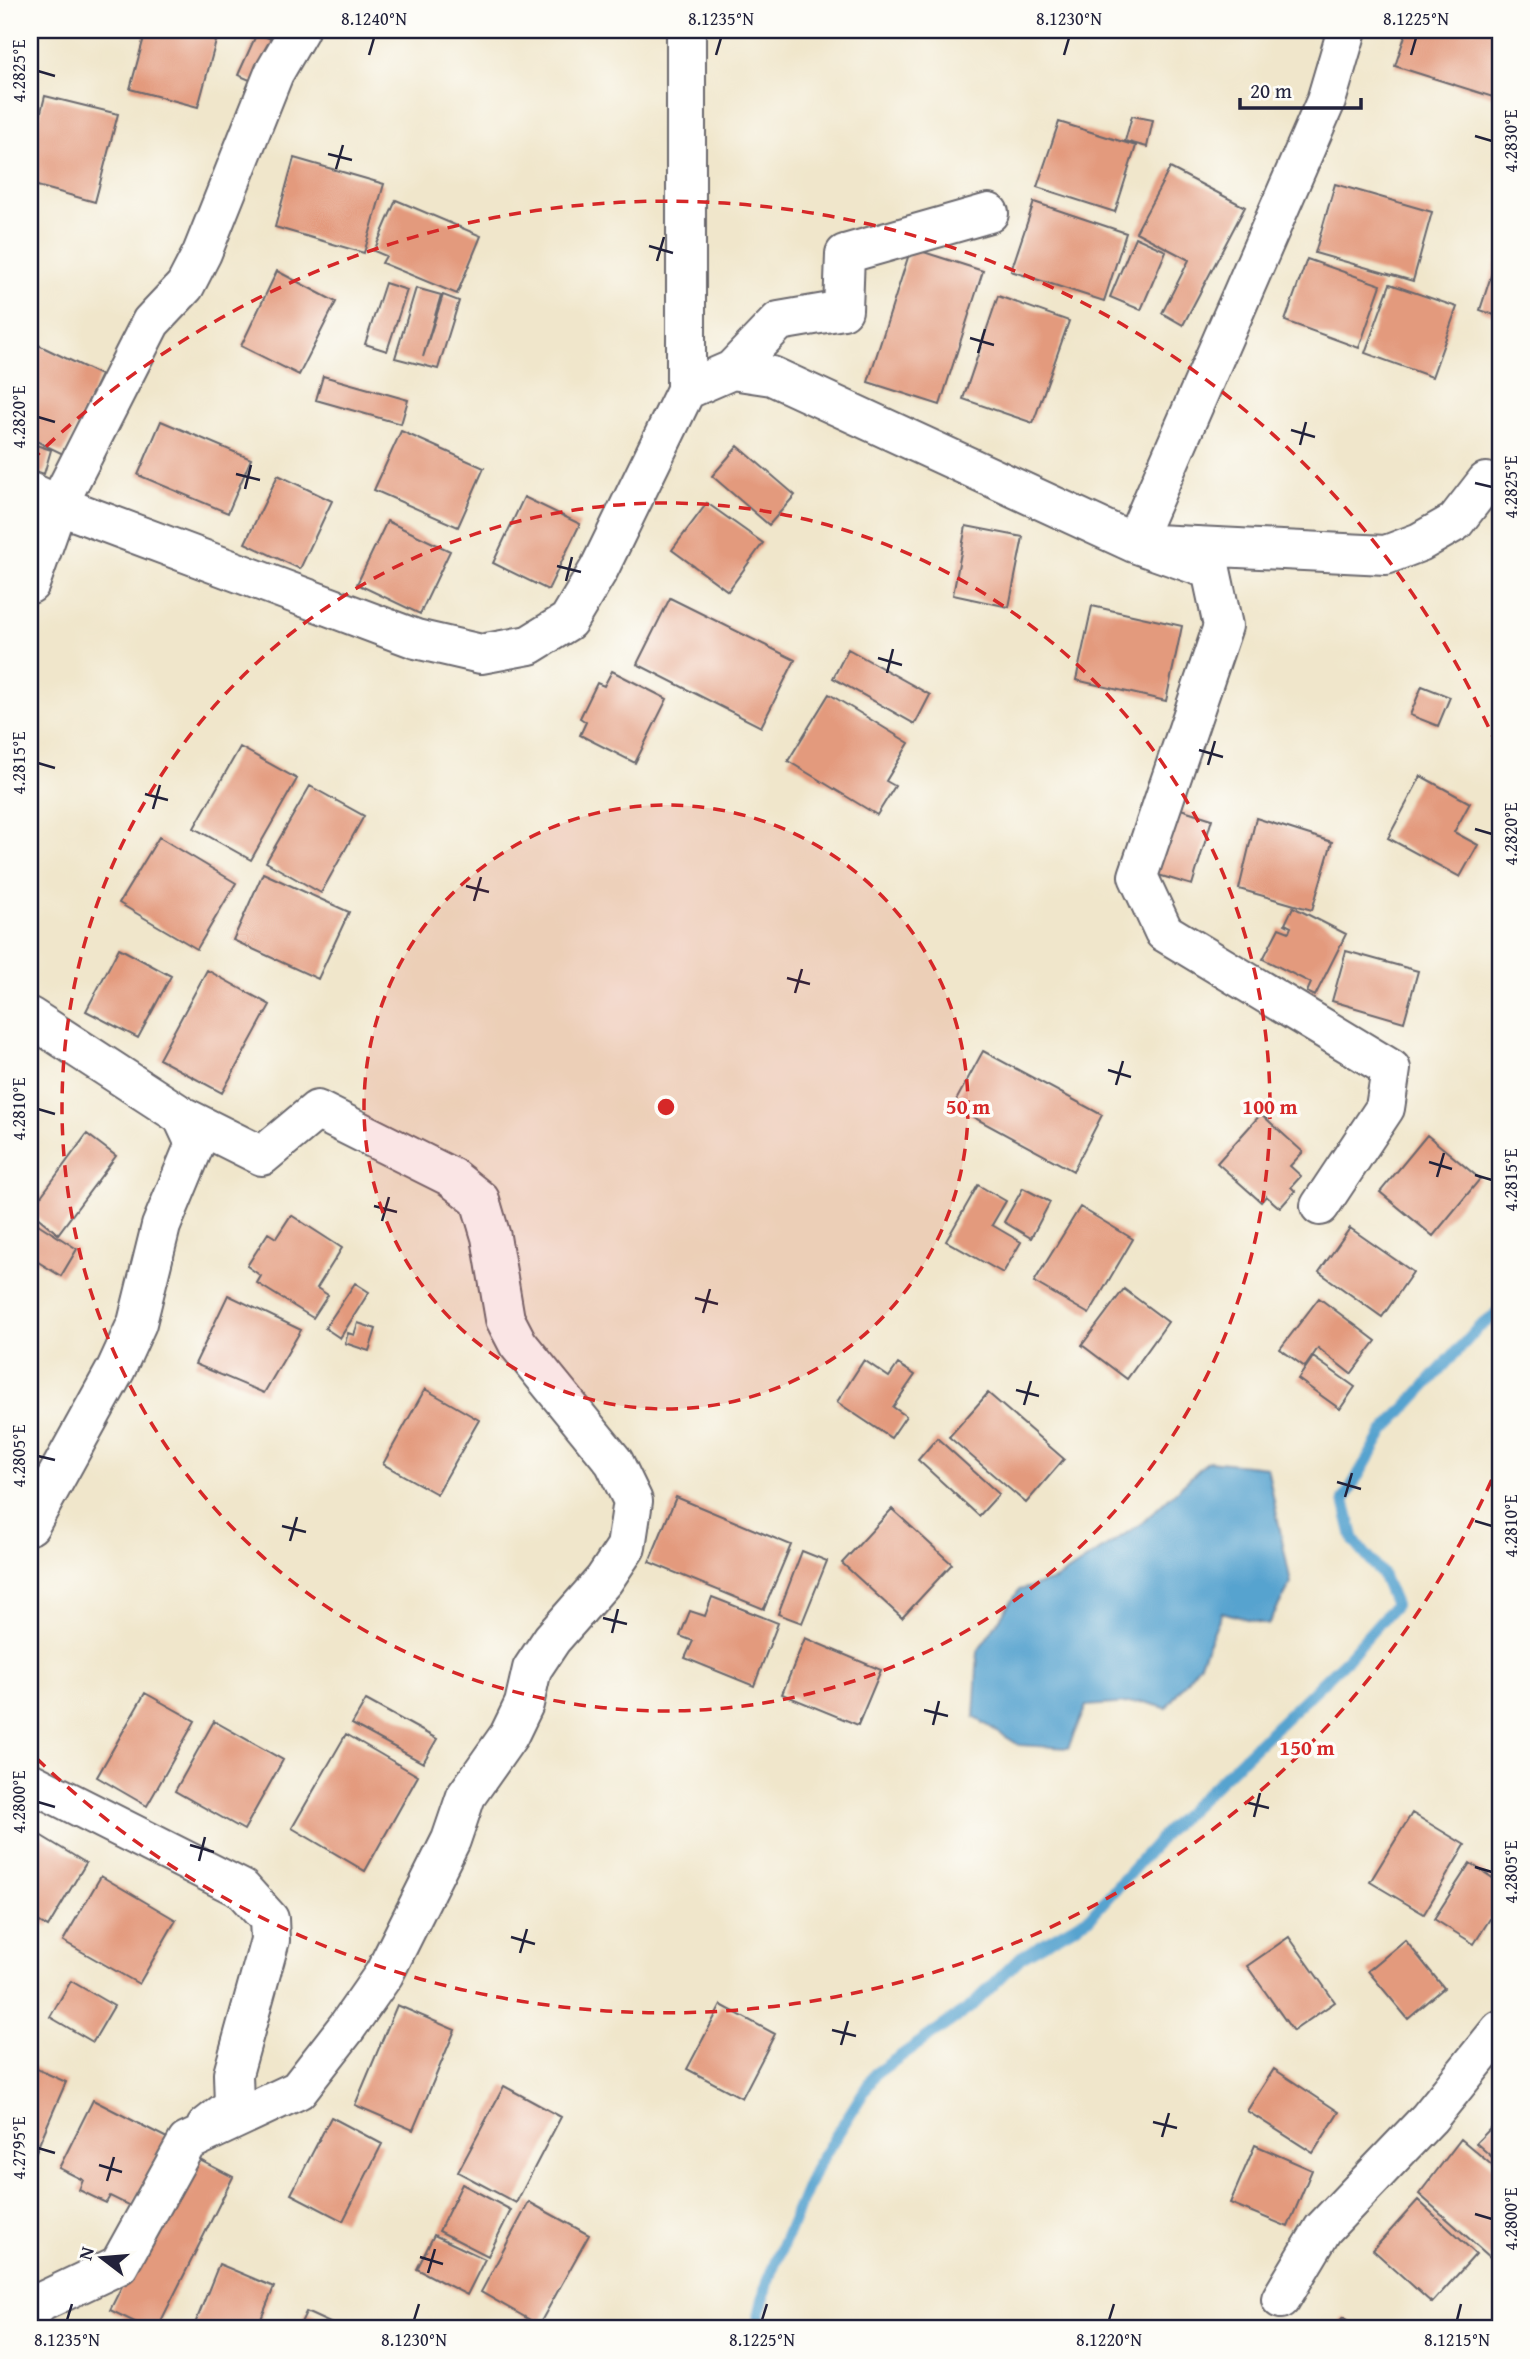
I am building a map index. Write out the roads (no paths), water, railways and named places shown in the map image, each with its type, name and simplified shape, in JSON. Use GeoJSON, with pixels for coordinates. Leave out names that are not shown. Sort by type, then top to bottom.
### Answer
{"type":"FeatureCollection","features":[{"type":"Feature","properties":{"kind":"street"},"geometry":{"type":"LineString","coordinates":[[30,584],[44,498],[151,322],[185,286],[274,73],[299,30]]}},
{"type":"Feature","properties":{"kind":"street"},"geometry":{"type":"LineString","coordinates":[[44,498],[416,639],[481,654],[529,645],[568,621],[599,569],[686,390],[686,30]]}},
{"type":"Feature","properties":{"kind":"street"},"geometry":{"type":"LineString","coordinates":[[1134,543],[1326,102],[1347,30]]}},
{"type":"Feature","properties":{"kind":"street"},"geometry":{"type":"LineString","coordinates":[[686,390],[732,370],[779,321],[843,310],[845,254],[989,213]]}},
{"type":"Feature","properties":{"kind":"street"},"geometry":{"type":"LineString","coordinates":[[732,370],[772,376],[1134,543],[1211,570],[1223,626],[1138,876],[1164,932],[1391,1069],[1385,1108],[1320,1206]]}},
{"type":"Feature","properties":{"kind":"street"},"geometry":{"type":"LineString","coordinates":[[1134,543],[1386,555],[1420,542],[1455,522],[1486,482],[1500,487]]}},
{"type":"Feature","properties":{"kind":"street"},"geometry":{"type":"LineString","coordinates":[[30,1017],[182,1116],[262,1156],[317,1110],[451,1177],[480,1200],[491,1237],[505,1319],[518,1345],[614,1462],[633,1501],[626,1547],[604,1580],[552,1639],[532,1669],[524,1703],[509,1735],[466,1796],[451,1840],[384,1974],[298,2090],[187,2142]]}},
{"type":"Feature","properties":{"kind":"street"},"geometry":{"type":"LineString","coordinates":[[30,1525],[116,1369],[137,1323],[161,1226],[195,1144],[182,1116]]}},
{"type":"Feature","properties":{"kind":"street"},"geometry":{"type":"LineString","coordinates":[[30,1782],[242,1889],[269,1919],[270,1940],[233,2074],[234,2105],[187,2142],[119,2265],[41,2302],[30,2313]]}},
{"type":"Feature","properties":{"kind":"street"},"geometry":{"type":"LineString","coordinates":[[1281,2299],[1323,2229],[1429,2118],[1500,2030]]}},
{"type":"Feature","properties":{"kind":"street"},"geometry":{"type":"LineString","coordinates":[[30,2322],[40,2329]]}},
{"type":"Feature","properties":{"kind":"water"},"geometry":{"type":"Polygon","coordinates":[[[1208,1461],[1267,1467],[1291,1583],[1268,1625],[1222,1612],[1200,1663],[1166,1708],[1144,1702],[1086,1706],[1068,1748],[1019,1745],[974,1717],[978,1651],[1019,1590],[1055,1580],[1142,1523],[1208,1461]]]}},
{"type":"Feature","properties":{"kind":"waterway"},"geometry":{"type":"LineString","coordinates":[[756,2329],[767,2282],[814,2171],[875,2074],[972,2006],[1021,1957],[1090,1917],[1167,1831],[1349,1657],[1395,1605],[1382,1574],[1354,1541],[1344,1500],[1384,1431],[1478,1328],[1500,1311]]}}]}
